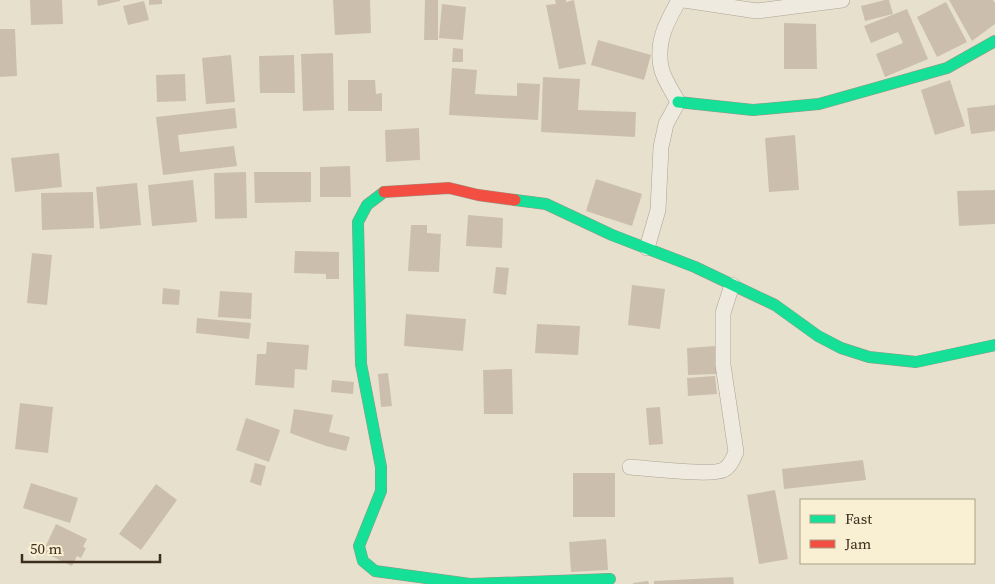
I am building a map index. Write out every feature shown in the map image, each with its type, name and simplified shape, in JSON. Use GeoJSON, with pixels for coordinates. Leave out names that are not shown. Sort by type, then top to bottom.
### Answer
{"type":"FeatureCollection","features":[{"type":"Feature","properties":{"kind":"street"},"geometry":{"type":"LineString","coordinates":[[678,102],[661,68],[659,43],[667,21],[680,0]]}},
{"type":"Feature","properties":{"kind":"street"},"geometry":{"type":"LineString","coordinates":[[684,0],[757,11],[842,0]]}},
{"type":"Feature","properties":{"kind":"street"},"geometry":{"type":"LineString","coordinates":[[678,102],[753,110],[819,104],[947,68],[995,41]]}},
{"type":"Feature","properties":{"kind":"street"},"geometry":{"type":"LineString","coordinates":[[647,248],[658,210],[662,147],[666,124],[678,102]]}},
{"type":"Feature","properties":{"kind":"street"},"geometry":{"type":"LineString","coordinates":[[610,579],[470,584],[375,571],[363,561],[359,546],[380,491],[381,467],[361,364],[358,222],[367,205],[385,192],[449,188],[546,204],[612,235],[695,267],[775,305],[818,336],[841,348],[869,357],[916,362],[995,345]]}},
{"type":"Feature","properties":{"kind":"street"},"geometry":{"type":"LineString","coordinates":[[630,467],[703,472],[722,471],[732,462],[736,452],[723,365],[723,313],[732,285]]}},
{"type":"Feature","properties":{"kind":"building"},"geometry":{"type":"Polygon","coordinates":[[[30,0],[62,0],[63,24],[31,25],[30,0]]]}},
{"type":"Feature","properties":{"kind":"building"},"geometry":{"type":"Polygon","coordinates":[[[97,0],[120,0],[120,1],[98,6],[97,0]]]}},
{"type":"Feature","properties":{"kind":"building"},"geometry":{"type":"Polygon","coordinates":[[[149,0],[162,0],[162,4],[149,5],[149,0]]]}},
{"type":"Feature","properties":{"kind":"building"},"geometry":{"type":"Polygon","coordinates":[[[333,0],[370,0],[371,33],[335,35],[333,0]]]}},
{"type":"Feature","properties":{"kind":"building"},"geometry":{"type":"Polygon","coordinates":[[[425,0],[438,0],[438,40],[424,40],[425,0]]]}},
{"type":"Feature","properties":{"kind":"building"},"geometry":{"type":"Polygon","coordinates":[[[555,0],[566,0],[566,2],[574,0],[586,64],[559,69],[546,5],[556,4],[555,0]]]}},
{"type":"Feature","properties":{"kind":"building"},"geometry":{"type":"Polygon","coordinates":[[[889,0],[893,14],[865,21],[861,6],[889,0]]]}},
{"type":"Feature","properties":{"kind":"building"},"geometry":{"type":"Polygon","coordinates":[[[949,0],[993,0],[995,3],[995,24],[972,41],[949,0]]]}},
{"type":"Feature","properties":{"kind":"building"},"geometry":{"type":"Polygon","coordinates":[[[144,1],[149,20],[128,25],[123,6],[144,1]]]}},
{"type":"Feature","properties":{"kind":"building"},"geometry":{"type":"Polygon","coordinates":[[[946,2],[967,42],[937,57],[917,17],[946,2]]]}},
{"type":"Feature","properties":{"kind":"building"},"geometry":{"type":"Polygon","coordinates":[[[442,4],[466,7],[463,40],[439,38],[442,4]]]}},
{"type":"Feature","properties":{"kind":"building"},"geometry":{"type":"Polygon","coordinates":[[[907,9],[928,59],[885,77],[876,54],[903,43],[898,32],[871,43],[864,26],[907,9]]]}},
{"type":"Feature","properties":{"kind":"building"},"geometry":{"type":"Polygon","coordinates":[[[784,23],[816,24],[817,69],[784,69],[784,23]]]}},
{"type":"Feature","properties":{"kind":"building"},"geometry":{"type":"Polygon","coordinates":[[[0,29],[15,29],[17,76],[0,77],[0,29]]]}},
{"type":"Feature","properties":{"kind":"building"},"geometry":{"type":"Polygon","coordinates":[[[598,40],[651,55],[644,80],[591,65],[598,40]]]}},
{"type":"Feature","properties":{"kind":"building"},"geometry":{"type":"Polygon","coordinates":[[[453,48],[463,49],[463,62],[452,62],[453,48]]]}},
{"type":"Feature","properties":{"kind":"building"},"geometry":{"type":"Polygon","coordinates":[[[333,53],[334,110],[303,111],[301,54],[333,53]]]}},
{"type":"Feature","properties":{"kind":"building"},"geometry":{"type":"Polygon","coordinates":[[[231,55],[235,102],[206,104],[202,58],[231,55]]]}},
{"type":"Feature","properties":{"kind":"building"},"geometry":{"type":"Polygon","coordinates":[[[294,55],[295,93],[260,93],[259,56],[294,55]]]}},
{"type":"Feature","properties":{"kind":"building"},"geometry":{"type":"Polygon","coordinates":[[[452,68],[477,70],[475,94],[517,96],[517,83],[540,84],[538,120],[449,115],[452,68]]]}},
{"type":"Feature","properties":{"kind":"building"},"geometry":{"type":"Polygon","coordinates":[[[185,74],[186,101],[157,102],[156,75],[185,74]]]}},
{"type":"Feature","properties":{"kind":"building"},"geometry":{"type":"Polygon","coordinates":[[[543,77],[580,79],[578,110],[636,112],[635,137],[541,132],[543,77]]]}},
{"type":"Feature","properties":{"kind":"building"},"geometry":{"type":"Polygon","coordinates":[[[348,80],[375,80],[376,94],[382,93],[382,111],[348,111],[348,80]]]}},
{"type":"Feature","properties":{"kind":"building"},"geometry":{"type":"Polygon","coordinates":[[[950,80],[965,126],[935,135],[921,90],[950,80]]]}},
{"type":"Feature","properties":{"kind":"building"},"geometry":{"type":"Polygon","coordinates":[[[995,105],[995,131],[971,134],[967,108],[995,105]]]}},
{"type":"Feature","properties":{"kind":"building"},"geometry":{"type":"Polygon","coordinates":[[[235,108],[237,128],[178,135],[180,152],[234,146],[237,166],[163,175],[156,117],[235,108]]]}},
{"type":"Feature","properties":{"kind":"building"},"geometry":{"type":"Polygon","coordinates":[[[419,128],[420,160],[386,162],[385,130],[419,128]]]}},
{"type":"Feature","properties":{"kind":"building"},"geometry":{"type":"Polygon","coordinates":[[[795,135],[799,190],[769,192],[765,138],[795,135]]]}},
{"type":"Feature","properties":{"kind":"building"},"geometry":{"type":"Polygon","coordinates":[[[59,153],[62,187],[15,192],[11,158],[59,153]]]}},
{"type":"Feature","properties":{"kind":"building"},"geometry":{"type":"Polygon","coordinates":[[[350,166],[351,197],[320,197],[320,167],[350,166]]]}},
{"type":"Feature","properties":{"kind":"building"},"geometry":{"type":"Polygon","coordinates":[[[246,172],[247,218],[215,219],[214,173],[246,172]]]}},
{"type":"Feature","properties":{"kind":"building"},"geometry":{"type":"Polygon","coordinates":[[[254,172],[311,172],[311,202],[255,203],[254,172]]]}},
{"type":"Feature","properties":{"kind":"building"},"geometry":{"type":"Polygon","coordinates":[[[596,179],[642,194],[632,226],[586,211],[596,179]]]}},
{"type":"Feature","properties":{"kind":"building"},"geometry":{"type":"Polygon","coordinates":[[[193,180],[197,222],[152,226],[148,185],[193,180]]]}},
{"type":"Feature","properties":{"kind":"building"},"geometry":{"type":"Polygon","coordinates":[[[137,183],[141,225],[100,229],[96,187],[137,183]]]}},
{"type":"Feature","properties":{"kind":"building"},"geometry":{"type":"Polygon","coordinates":[[[995,190],[995,224],[959,226],[957,191],[995,190]]]}},
{"type":"Feature","properties":{"kind":"building"},"geometry":{"type":"Polygon","coordinates":[[[93,192],[94,228],[42,230],[41,193],[93,192]]]}},
{"type":"Feature","properties":{"kind":"building"},"geometry":{"type":"Polygon","coordinates":[[[468,215],[503,218],[502,248],[466,246],[468,215]]]}},
{"type":"Feature","properties":{"kind":"building"},"geometry":{"type":"Polygon","coordinates":[[[411,225],[427,225],[427,233],[441,234],[439,272],[408,271],[411,225]]]}},
{"type":"Feature","properties":{"kind":"building"},"geometry":{"type":"Polygon","coordinates":[[[295,251],[339,252],[339,279],[326,279],[326,274],[294,273],[295,251]]]}},
{"type":"Feature","properties":{"kind":"building"},"geometry":{"type":"Polygon","coordinates":[[[32,253],[52,255],[47,305],[27,303],[32,253]]]}},
{"type":"Feature","properties":{"kind":"building"},"geometry":{"type":"Polygon","coordinates":[[[496,267],[509,268],[506,295],[493,293],[496,267]]]}},
{"type":"Feature","properties":{"kind":"building"},"geometry":{"type":"Polygon","coordinates":[[[632,285],[665,289],[660,329],[628,325],[632,285]]]}},
{"type":"Feature","properties":{"kind":"building"},"geometry":{"type":"Polygon","coordinates":[[[163,288],[180,290],[179,305],[162,304],[163,288]]]}},
{"type":"Feature","properties":{"kind":"building"},"geometry":{"type":"Polygon","coordinates":[[[220,291],[252,293],[251,319],[218,317],[220,291]]]}},
{"type":"Feature","properties":{"kind":"building"},"geometry":{"type":"Polygon","coordinates":[[[406,314],[466,319],[463,351],[404,346],[406,314]]]}},
{"type":"Feature","properties":{"kind":"building"},"geometry":{"type":"Polygon","coordinates":[[[197,318],[251,323],[249,339],[196,333],[197,318]]]}},
{"type":"Feature","properties":{"kind":"building"},"geometry":{"type":"Polygon","coordinates":[[[537,324],[580,326],[578,355],[535,353],[537,324]]]}},
{"type":"Feature","properties":{"kind":"building"},"geometry":{"type":"Polygon","coordinates":[[[267,342],[309,345],[307,370],[295,369],[294,388],[255,385],[257,354],[266,354],[267,342]]]}},
{"type":"Feature","properties":{"kind":"building"},"geometry":{"type":"Polygon","coordinates":[[[716,346],[717,374],[688,375],[687,348],[716,346]]]}},
{"type":"Feature","properties":{"kind":"building"},"geometry":{"type":"Polygon","coordinates":[[[512,369],[513,414],[484,414],[483,370],[512,369]]]}},
{"type":"Feature","properties":{"kind":"building"},"geometry":{"type":"Polygon","coordinates":[[[388,373],[392,406],[381,407],[378,374],[388,373]]]}},
{"type":"Feature","properties":{"kind":"building"},"geometry":{"type":"Polygon","coordinates":[[[715,376],[717,394],[688,396],[687,378],[715,376]]]}},
{"type":"Feature","properties":{"kind":"building"},"geometry":{"type":"Polygon","coordinates":[[[332,380],[354,382],[353,394],[331,392],[332,380]]]}},
{"type":"Feature","properties":{"kind":"building"},"geometry":{"type":"Polygon","coordinates":[[[20,403],[53,407],[48,453],[15,449],[20,403]]]}},
{"type":"Feature","properties":{"kind":"building"},"geometry":{"type":"Polygon","coordinates":[[[660,407],[663,444],[649,445],[646,408],[660,407]]]}},
{"type":"Feature","properties":{"kind":"building"},"geometry":{"type":"Polygon","coordinates":[[[294,409],[333,415],[329,432],[350,437],[346,451],[290,433],[294,409]]]}},
{"type":"Feature","properties":{"kind":"building"},"geometry":{"type":"Polygon","coordinates":[[[246,418],[280,430],[269,462],[236,450],[246,418]]]}},
{"type":"Feature","properties":{"kind":"building"},"geometry":{"type":"Polygon","coordinates":[[[863,460],[866,480],[784,489],[782,469],[863,460]]]}},
{"type":"Feature","properties":{"kind":"building"},"geometry":{"type":"Polygon","coordinates":[[[255,463],[266,466],[261,486],[250,482],[255,463]]]}},
{"type":"Feature","properties":{"kind":"building"},"geometry":{"type":"Polygon","coordinates":[[[573,473],[615,473],[615,517],[573,517],[573,473]]]}},
{"type":"Feature","properties":{"kind":"building"},"geometry":{"type":"Polygon","coordinates":[[[31,483],[78,498],[70,523],[23,508],[31,483]]]}},
{"type":"Feature","properties":{"kind":"building"},"geometry":{"type":"Polygon","coordinates":[[[156,484],[177,500],[141,550],[119,534],[156,484]]]}},
{"type":"Feature","properties":{"kind":"building"},"geometry":{"type":"Polygon","coordinates":[[[775,490],[788,559],[759,564],[747,495],[775,490]]]}},
{"type":"Feature","properties":{"kind":"building"},"geometry":{"type":"Polygon","coordinates":[[[56,524],[87,539],[83,547],[86,548],[81,558],[77,556],[72,566],[43,552],[56,524]]]}},
{"type":"Feature","properties":{"kind":"building"},"geometry":{"type":"Polygon","coordinates":[[[606,539],[608,570],[571,572],[569,542],[606,539]]]}},
{"type":"Feature","properties":{"kind":"building"},"geometry":{"type":"Polygon","coordinates":[[[733,577],[734,584],[654,584],[654,581],[733,577]]]}},
{"type":"Feature","properties":{"kind":"building"},"geometry":{"type":"Polygon","coordinates":[[[648,581],[649,584],[633,584],[633,583],[648,581]]]}},
{"type":"Feature","properties":{"kind":"traffic: fast"},"geometry":{"type":"LineString","coordinates":[[678,102],[753,110],[819,104],[947,68],[995,41]]}},
{"type":"Feature","properties":{"kind":"traffic: fast"},"geometry":{"type":"LineString","coordinates":[[384,192],[367,205],[358,222],[361,364],[381,467],[381,491],[359,546],[363,561],[375,571],[470,584],[610,579]]}},
{"type":"Feature","properties":{"kind":"traffic: fast"},"geometry":{"type":"LineString","coordinates":[[515,200],[546,204],[612,235],[695,267],[775,305],[818,336],[841,348],[869,357],[916,362],[995,345]]}},
{"type":"Feature","properties":{"kind":"traffic: jam"},"geometry":{"type":"LineString","coordinates":[[384,192],[449,188],[478,195],[515,200]]}}]}
